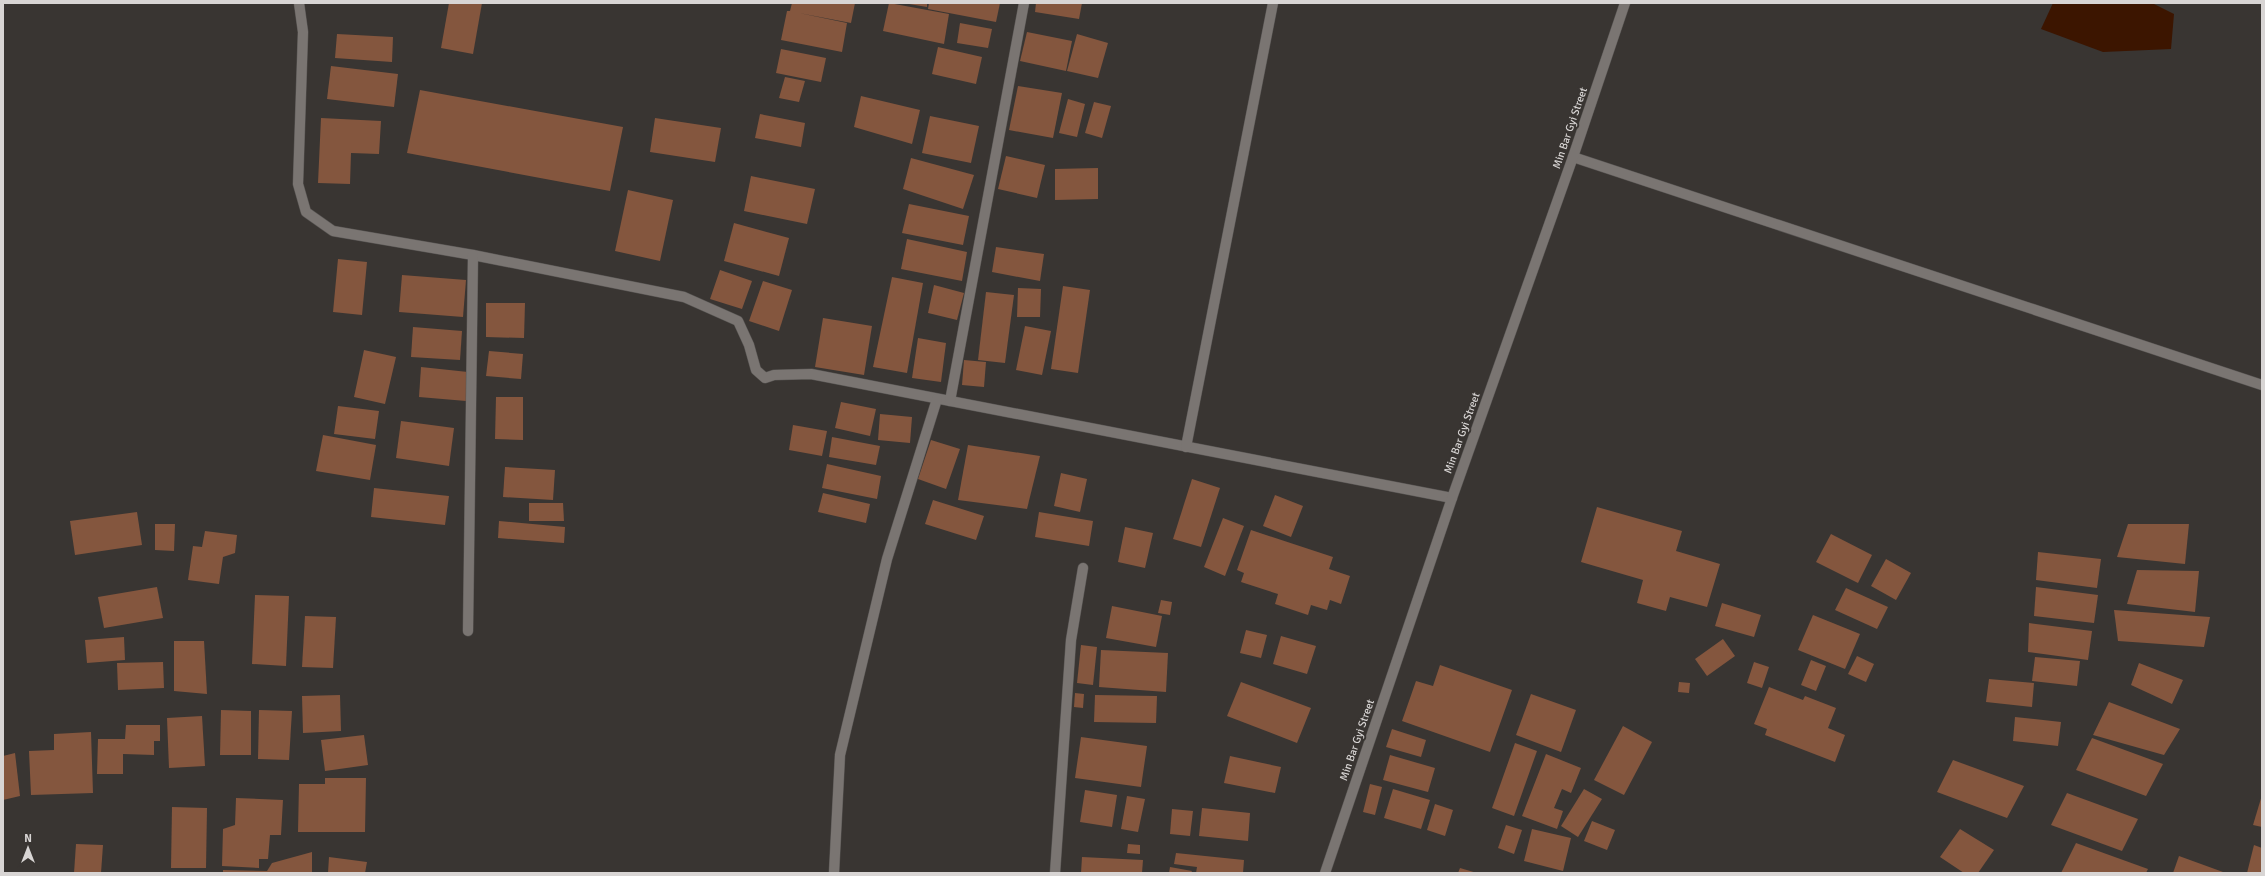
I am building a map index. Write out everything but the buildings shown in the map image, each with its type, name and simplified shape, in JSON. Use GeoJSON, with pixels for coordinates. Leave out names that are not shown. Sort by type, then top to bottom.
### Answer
{"type":"FeatureCollection","features":[{"type":"Feature","properties":{"kind":"street"},"geometry":{"type":"LineString","coordinates":[[299,3],[303,32],[298,184],[306,212],[333,231],[474,255],[684,297],[738,321],[749,345],[756,370],[765,378],[774,375],[811,374],[1452,498]]}},
{"type":"Feature","properties":{"kind":"street"},"geometry":{"type":"LineString","coordinates":[[950,401],[1024,3]]}},
{"type":"Feature","properties":{"kind":"street"},"geometry":{"type":"LineString","coordinates":[[1186,447],[1273,3]]}},
{"type":"Feature","properties":{"kind":"street","name":"Min Bar Gyi Street"},"geometry":{"type":"LineString","coordinates":[[1325,873],[1452,498],[1573,157],[1625,3]]}},
{"type":"Feature","properties":{"kind":"street"},"geometry":{"type":"LineString","coordinates":[[1573,157],[2262,385]]}},
{"type":"Feature","properties":{"kind":"street"},"geometry":{"type":"LineString","coordinates":[[468,631],[474,255]]}},
{"type":"Feature","properties":{"kind":"street"},"geometry":{"type":"LineString","coordinates":[[834,873],[840,755],[887,559],[937,398]]}},
{"type":"Feature","properties":{"kind":"street"},"geometry":{"type":"LineString","coordinates":[[1055,873],[1071,640],[1083,568]]}},
{"type":"Feature","properties":{"kind":"shaded area"},"geometry":{"type":"Polygon","coordinates":[[[2053,3],[2152,3],[2174,14],[2171,49],[2103,52],[2041,29],[2053,3]]]}}]}
